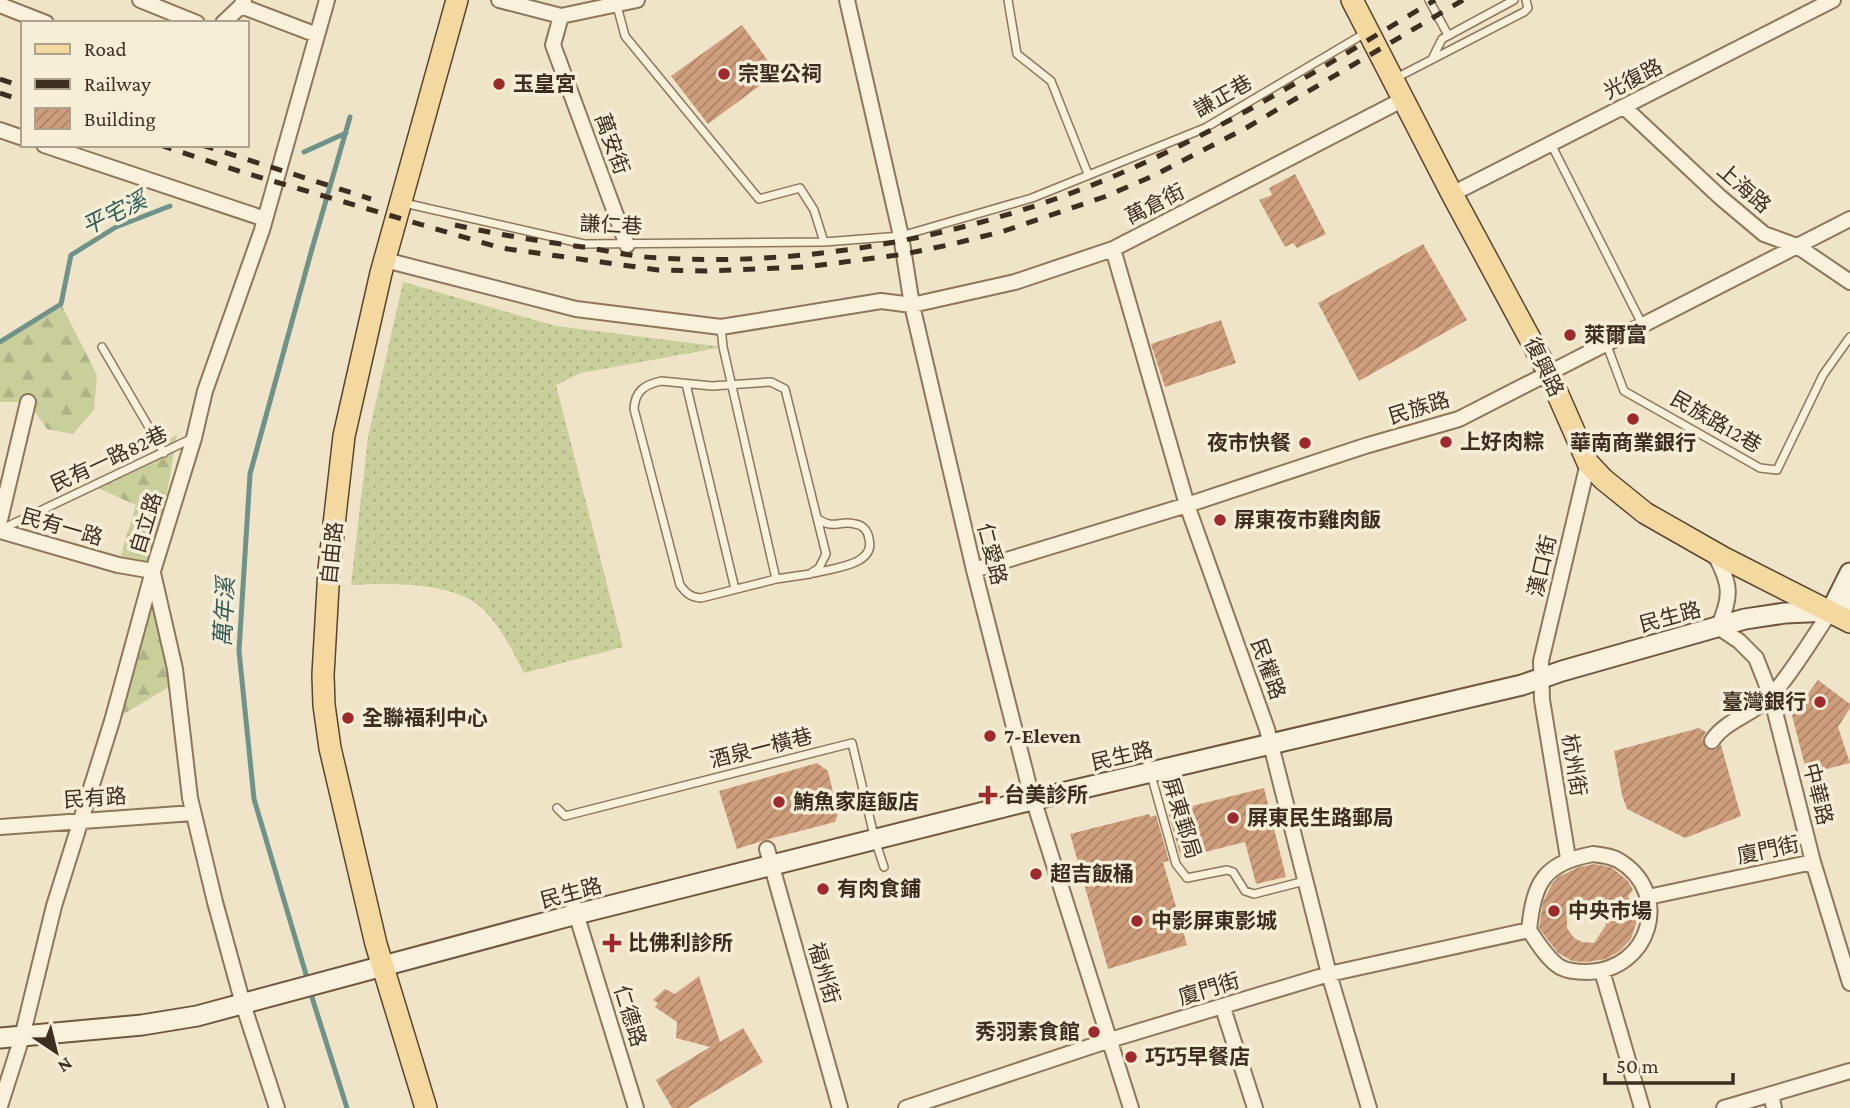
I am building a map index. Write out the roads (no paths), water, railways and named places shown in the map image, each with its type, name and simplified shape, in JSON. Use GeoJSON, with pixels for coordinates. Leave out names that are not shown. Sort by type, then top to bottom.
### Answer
{"type":"FeatureCollection","features":[{"type":"Feature","properties":{"kind":"main road","name":"自由路"},"geometry":{"type":"LineString","coordinates":[[426,1108],[382,968],[330,748],[323,675],[329,569],[344,436],[385,260],[457,0]]}},
{"type":"Feature","properties":{"kind":"main road","name":"復興路"},"geometry":{"type":"LineString","coordinates":[[1352,0],[1402,100],[1548,372],[1588,463],[1603,480],[1645,513],[1714,553],[1850,622]]}},
{"type":"Feature","properties":{"kind":"street"},"geometry":{"type":"LineString","coordinates":[[140,0],[192,21]]}},
{"type":"Feature","properties":{"kind":"street","name":"自立路"},"geometry":{"type":"LineString","coordinates":[[277,1108],[243,1004],[193,813],[175,668],[153,571],[194,438],[205,391],[265,219],[327,0]]}},
{"type":"Feature","properties":{"kind":"street"},"geometry":{"type":"LineString","coordinates":[[499,0],[561,16],[616,2],[637,0]]}},
{"type":"Feature","properties":{"kind":"street","name":"仁愛路"},"geometry":{"type":"LineString","coordinates":[[847,0],[901,236],[912,306],[1032,800],[1131,1108]]}},
{"type":"Feature","properties":{"kind":"street","name":"光復路"},"geometry":{"type":"LineString","coordinates":[[1452,194],[1833,0]]}},
{"type":"Feature","properties":{"kind":"street"},"geometry":{"type":"LineString","coordinates":[[225,21],[242,3],[317,35]]}},
{"type":"Feature","properties":{"kind":"street"},"geometry":{"type":"LineString","coordinates":[[0,5],[41,21]]}},
{"type":"Feature","properties":{"kind":"street","name":"萬安街"},"geometry":{"type":"LineString","coordinates":[[561,16],[552,45],[627,245]]}},
{"type":"Feature","properties":{"kind":"street","name":"萬倉街"},"geometry":{"type":"LineString","coordinates":[[912,306],[1015,282],[1113,249],[1402,100]]}},
{"type":"Feature","properties":{"kind":"street","name":"上海路"},"geometry":{"type":"LineString","coordinates":[[1624,107],[1720,197],[1764,234],[1797,246],[1850,282]]}},
{"type":"Feature","properties":{"kind":"street"},"geometry":{"type":"LineString","coordinates":[[0,130],[21,137]]}},
{"type":"Feature","properties":{"kind":"street"},"geometry":{"type":"LineString","coordinates":[[50,147],[265,219]]}},
{"type":"Feature","properties":{"kind":"street","name":"民族路"},"geometry":{"type":"LineString","coordinates":[[974,570],[1187,505],[1365,446],[1459,419],[1850,219]]}},
{"type":"Feature","properties":{"kind":"street","name":"民權路"},"geometry":{"type":"LineString","coordinates":[[1113,249],[1187,505],[1270,743],[1329,974],[1369,1108]]}},
{"type":"Feature","properties":{"kind":"street"},"geometry":{"type":"LineString","coordinates":[[385,260],[576,309],[721,327],[881,301],[912,306]]}},
{"type":"Feature","properties":{"kind":"street"},"geometry":{"type":"LineString","coordinates":[[0,520],[28,402]]}},
{"type":"Feature","properties":{"kind":"street","name":"漢口街"},"geometry":{"type":"LineString","coordinates":[[1540,679],[1541,661],[1588,463]]}},
{"type":"Feature","properties":{"kind":"street","name":"民有一路"},"geometry":{"type":"LineString","coordinates":[[0,531],[118,565],[153,571]]}},
{"type":"Feature","properties":{"kind":"street"},"geometry":{"type":"LineString","coordinates":[[1714,553],[1726,575],[1729,589],[1727,609],[1718,627]]}},
{"type":"Feature","properties":{"kind":"street"},"geometry":{"type":"LineString","coordinates":[[0,1106],[22,1037],[54,906],[112,722],[153,571]]}},
{"type":"Feature","properties":{"kind":"street"},"geometry":{"type":"LineString","coordinates":[[1712,741],[1717,733],[1748,715],[1771,696],[1831,611],[1850,573]]}},
{"type":"Feature","properties":{"kind":"street"},"geometry":{"type":"LineString","coordinates":[[1831,611],[1850,601]]}},
{"type":"Feature","properties":{"kind":"street","name":"民生路"},"geometry":{"type":"LineString","coordinates":[[243,1004],[382,968],[574,906],[769,858],[875,840],[1032,800],[1148,765],[1270,743],[1522,685],[1745,619],[1785,612],[1831,611]]}},
{"type":"Feature","properties":{"kind":"street","name":"中華路"},"geometry":{"type":"LineString","coordinates":[[1718,627],[1756,658],[1771,696],[1814,862],[1850,983]]}},
{"type":"Feature","properties":{"kind":"street","name":"杭州街"},"geometry":{"type":"LineString","coordinates":[[1540,679],[1568,858]]}},
{"type":"Feature","properties":{"kind":"street","name":"民有路"},"geometry":{"type":"LineString","coordinates":[[0,827],[193,813]]}},
{"type":"Feature","properties":{"kind":"street"},"geometry":{"type":"LineString","coordinates":[[1592,853],[1617,859],[1637,875],[1648,897],[1650,921],[1642,944],[1625,962],[1602,971],[1580,972],[1560,967],[1529,930],[1532,900],[1545,875],[1568,858],[1592,853]]}},
{"type":"Feature","properties":{"kind":"street","name":"福州街"},"geometry":{"type":"LineString","coordinates":[[769,858],[840,1108]]}},
{"type":"Feature","properties":{"kind":"street","name":"廈門街"},"geometry":{"type":"LineString","coordinates":[[1648,897],[1814,862]]}},
{"type":"Feature","properties":{"kind":"street","name":"仁德路"},"geometry":{"type":"LineString","coordinates":[[574,906],[636,1108]]}},
{"type":"Feature","properties":{"kind":"street","name":"廈門街"},"geometry":{"type":"LineString","coordinates":[[906,1108],[1110,1040],[1329,974],[1529,930]]}},
{"type":"Feature","properties":{"kind":"street"},"geometry":{"type":"LineString","coordinates":[[1602,971],[1642,1108]]}},
{"type":"Feature","properties":{"kind":"street"},"geometry":{"type":"LineString","coordinates":[[0,1038],[181,1020],[243,1004]]}},
{"type":"Feature","properties":{"kind":"street"},"geometry":{"type":"LineString","coordinates":[[1223,1007],[1255,1108]]}},
{"type":"Feature","properties":{"kind":"street"},"geometry":{"type":"LineString","coordinates":[[1724,1108],[1773,1101],[1850,1071]]}},
{"type":"Feature","properties":{"kind":"lane"},"geometry":{"type":"LineString","coordinates":[[1008,0],[1017,54],[1051,81],[1088,174]]}},
{"type":"Feature","properties":{"kind":"lane"},"geometry":{"type":"LineString","coordinates":[[1429,0],[1448,34]]}},
{"type":"Feature","properties":{"kind":"lane"},"geometry":{"type":"LineString","coordinates":[[1432,60],[1442,39],[1448,34],[1514,0]]}},
{"type":"Feature","properties":{"kind":"lane"},"geometry":{"type":"LineString","coordinates":[[1392,80],[1524,12],[1528,8],[1527,0]]}},
{"type":"Feature","properties":{"kind":"lane"},"geometry":{"type":"LineString","coordinates":[[616,2],[625,36],[759,199],[800,188],[814,210],[824,242]]}},
{"type":"Feature","properties":{"kind":"lane","name":"謙正巷"},"geometry":{"type":"LineString","coordinates":[[901,236],[1032,198],[1205,128],[1368,32]]}},
{"type":"Feature","properties":{"kind":"lane"},"geometry":{"type":"LineString","coordinates":[[1551,144],[1642,324]]}},
{"type":"Feature","properties":{"kind":"lane","name":"謙仁巷"},"geometry":{"type":"LineString","coordinates":[[401,202],[584,244],[824,242],[901,236]]}},
{"type":"Feature","properties":{"kind":"lane"},"geometry":{"type":"LineString","coordinates":[[721,327],[723,347],[776,579]]}},
{"type":"Feature","properties":{"kind":"lane","name":"民族路12巷"},"geometry":{"type":"LineString","coordinates":[[1606,343],[1624,391],[1760,468],[1777,470],[1824,375],[1850,337]]}},
{"type":"Feature","properties":{"kind":"lane"},"geometry":{"type":"LineString","coordinates":[[102,347],[164,453]]}},
{"type":"Feature","properties":{"kind":"lane"},"geometry":{"type":"LineString","coordinates":[[810,574],[819,568],[826,554],[817,518],[785,389],[771,382],[712,386],[661,381],[640,389],[635,398],[634,409],[680,585],[693,597],[701,598],[776,579],[810,574],[860,561],[868,554],[871,547],[868,533],[862,526],[854,523],[826,524],[817,518]]}},
{"type":"Feature","properties":{"kind":"lane"},"geometry":{"type":"LineString","coordinates":[[686,384],[735,589]]}},
{"type":"Feature","properties":{"kind":"lane","name":"民有一路82巷"},"geometry":{"type":"LineString","coordinates":[[0,531],[194,438]]}},
{"type":"Feature","properties":{"kind":"lane","name":"酒泉一橫巷"},"geometry":{"type":"LineString","coordinates":[[557,808],[565,816],[852,743],[884,867]]}},
{"type":"Feature","properties":{"kind":"lane","name":"屏東郵局"},"geometry":{"type":"LineString","coordinates":[[1148,765],[1175,864],[1187,878],[1227,870],[1233,872],[1245,891],[1254,894],[1306,880]]}},
{"type":"Feature","properties":{"kind":"waterway","name":"萬年溪"},"geometry":{"type":"LineString","coordinates":[[308,981],[254,799],[239,651],[250,474],[350,117]]}},
{"type":"Feature","properties":{"kind":"waterway","name":"平宅溪"},"geometry":{"type":"LineString","coordinates":[[304,152],[346,133]]}},
{"type":"Feature","properties":{"kind":"waterway","name":"平宅溪"},"geometry":{"type":"LineString","coordinates":[[0,342],[61,304],[71,255],[116,227],[170,206]]}},
{"type":"Feature","properties":{"kind":"waterway","name":"萬年溪"},"geometry":{"type":"LineString","coordinates":[[310,991],[347,1108]]}},
{"type":"Feature","properties":{"kind":"railway"},"geometry":{"type":"LineString","coordinates":[[455,225],[633,255],[721,260],[847,250],[972,225],[1032,207],[1148,161],[1258,105],[1435,0]]}},
{"type":"Feature","properties":{"kind":"railway"},"geometry":{"type":"LineString","coordinates":[[166,147],[501,248],[658,270],[806,267],[905,254],[953,244],[1004,231],[1104,197],[1153,176],[1246,128],[1463,0]]}},
{"type":"Feature","properties":{"kind":"railway"},"geometry":{"type":"LineString","coordinates":[[0,79],[21,86]]}},
{"type":"Feature","properties":{"kind":"railway"},"geometry":{"type":"LineString","coordinates":[[0,93],[21,100]]}},
{"type":"Feature","properties":{"kind":"railway"},"geometry":{"type":"LineString","coordinates":[[208,147],[371,199]]}},
{"type":"Feature","properties":{"kind":"place","name":"宗聖公祠"},"geometry":{"type":"Point","coordinates":[724,74]}},
{"type":"Feature","properties":{"kind":"place","name":"玉皇宮"},"geometry":{"type":"Point","coordinates":[499,84]}},
{"type":"Feature","properties":{"kind":"place","name":"萊爾富"},"geometry":{"type":"Point","coordinates":[1570,335]}},
{"type":"Feature","properties":{"kind":"place","name":"華南商業銀行"},"geometry":{"type":"Point","coordinates":[1633,419]}},
{"type":"Feature","properties":{"kind":"place","name":"上好肉粽"},"geometry":{"type":"Point","coordinates":[1446,442]}},
{"type":"Feature","properties":{"kind":"place","name":"夜市快餐"},"geometry":{"type":"Point","coordinates":[1305,443]}},
{"type":"Feature","properties":{"kind":"place","name":"屏東夜市雞肉飯"},"geometry":{"type":"Point","coordinates":[1220,520]}},
{"type":"Feature","properties":{"kind":"place","name":"臺灣銀行"},"geometry":{"type":"Point","coordinates":[1820,702]}},
{"type":"Feature","properties":{"kind":"place","name":"全聯福利中心"},"geometry":{"type":"Point","coordinates":[348,718]}},
{"type":"Feature","properties":{"kind":"place","name":"7-Eleven"},"geometry":{"type":"Point","coordinates":[990,736]}},
{"type":"Feature","properties":{"kind":"place","name":"台美診所"},"geometry":{"type":"Point","coordinates":[988,795]}},
{"type":"Feature","properties":{"kind":"place","name":"鮪魚家庭飯店"},"geometry":{"type":"Point","coordinates":[779,802]}},
{"type":"Feature","properties":{"kind":"place","name":"屏東民生路郵局"},"geometry":{"type":"Point","coordinates":[1233,818]}},
{"type":"Feature","properties":{"kind":"place","name":"超吉飯桶"},"geometry":{"type":"Point","coordinates":[1036,874]}},
{"type":"Feature","properties":{"kind":"place","name":"有肉食鋪"},"geometry":{"type":"Point","coordinates":[823,889]}},
{"type":"Feature","properties":{"kind":"place","name":"中央市場"},"geometry":{"type":"Point","coordinates":[1554,911]}},
{"type":"Feature","properties":{"kind":"place","name":"中影屏東影城"},"geometry":{"type":"Point","coordinates":[1137,921]}},
{"type":"Feature","properties":{"kind":"place","name":"比佛利診所"},"geometry":{"type":"Point","coordinates":[612,943]}},
{"type":"Feature","properties":{"kind":"place","name":"秀羽素食館"},"geometry":{"type":"Point","coordinates":[1094,1032]}},
{"type":"Feature","properties":{"kind":"place","name":"巧巧早餐店"},"geometry":{"type":"Point","coordinates":[1131,1057]}}]}
